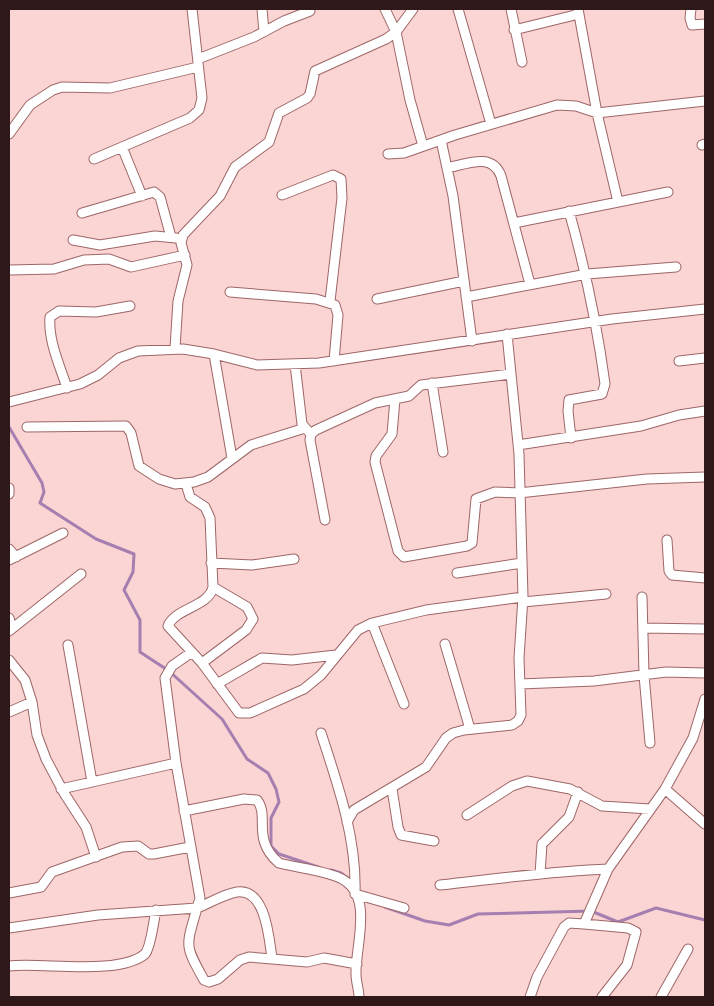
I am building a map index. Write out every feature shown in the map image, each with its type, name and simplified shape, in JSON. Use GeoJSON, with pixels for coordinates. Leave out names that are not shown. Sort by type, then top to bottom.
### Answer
{"type":"FeatureCollection","features":[{"type":"Feature","properties":{"kind":"street"},"geometry":{"type":"LineString","coordinates":[[94,158],[196,114],[202,98],[192,9]]}},
{"type":"Feature","properties":{"kind":"street"},"geometry":{"type":"LineString","coordinates":[[262,9],[264,32]]}},
{"type":"Feature","properties":{"kind":"street"},"geometry":{"type":"LineString","coordinates":[[385,9],[396,32],[410,100],[423,146]]}},
{"type":"Feature","properties":{"kind":"street"},"geometry":{"type":"LineString","coordinates":[[181,239],[220,196],[235,167],[270,142],[278,113],[307,98],[310,94],[316,71],[396,32],[413,9]]}},
{"type":"Feature","properties":{"kind":"street"},"geometry":{"type":"LineString","coordinates":[[458,9],[491,124]]}},
{"type":"Feature","properties":{"kind":"street"},"geometry":{"type":"LineString","coordinates":[[511,9],[522,62]]}},
{"type":"Feature","properties":{"kind":"street"},"geometry":{"type":"LineString","coordinates":[[691,9],[690,18],[692,25],[705,24]]}},
{"type":"Feature","properties":{"kind":"street"},"geometry":{"type":"LineString","coordinates":[[9,134],[30,105],[53,90],[62,88],[110,88],[198,63],[284,21],[310,11]]}},
{"type":"Feature","properties":{"kind":"street"},"geometry":{"type":"LineString","coordinates":[[514,30],[579,11],[597,113],[618,202]]}},
{"type":"Feature","properties":{"kind":"street"},"geometry":{"type":"LineString","coordinates":[[388,154],[404,153],[491,124],[557,105],[576,106],[597,113],[705,101]]}},
{"type":"Feature","properties":{"kind":"street"},"geometry":{"type":"LineString","coordinates":[[441,140],[453,196],[472,341]]}},
{"type":"Feature","properties":{"kind":"street"},"geometry":{"type":"LineString","coordinates":[[122,147],[142,196]]}},
{"type":"Feature","properties":{"kind":"street"},"geometry":{"type":"LineString","coordinates":[[447,168],[479,162],[489,162],[495,165],[501,176],[530,284]]}},
{"type":"Feature","properties":{"kind":"street"},"geometry":{"type":"LineString","coordinates":[[282,195],[333,175],[341,179],[342,198],[330,301]]}},
{"type":"Feature","properties":{"kind":"street"},"geometry":{"type":"LineString","coordinates":[[82,212],[154,192],[158,194],[172,237]]}},
{"type":"Feature","properties":{"kind":"street"},"geometry":{"type":"LineString","coordinates":[[514,223],[668,192]]}},
{"type":"Feature","properties":{"kind":"street"},"geometry":{"type":"LineString","coordinates":[[568,211],[587,274],[605,384],[604,390],[598,396],[569,400],[568,411],[571,438]]}},
{"type":"Feature","properties":{"kind":"street"},"geometry":{"type":"LineString","coordinates":[[73,240],[100,245],[155,236],[181,239]]}},
{"type":"Feature","properties":{"kind":"street"},"geometry":{"type":"LineString","coordinates":[[174,348],[178,301],[187,265],[181,239]]}},
{"type":"Feature","properties":{"kind":"street"},"geometry":{"type":"LineString","coordinates":[[9,270],[54,269],[84,260],[109,259],[131,267],[185,255]]}},
{"type":"Feature","properties":{"kind":"street"},"geometry":{"type":"LineString","coordinates":[[466,297],[587,274],[676,267]]}},
{"type":"Feature","properties":{"kind":"street"},"geometry":{"type":"LineString","coordinates":[[377,299],[464,281]]}},
{"type":"Feature","properties":{"kind":"street"},"geometry":{"type":"LineString","coordinates":[[230,292],[330,301],[338,309],[334,361]]}},
{"type":"Feature","properties":{"kind":"street"},"geometry":{"type":"LineString","coordinates":[[67,388],[51,334],[50,317],[59,311],[96,312],[130,306]]}},
{"type":"Feature","properties":{"kind":"street"},"geometry":{"type":"LineString","coordinates":[[9,402],[67,388],[98,376],[128,354],[174,348],[214,354],[247,364],[296,364],[334,361],[472,341],[507,334],[705,309]]}},
{"type":"Feature","properties":{"kind":"street"},"geometry":{"type":"LineString","coordinates":[[347,822],[354,810],[426,767],[446,738],[453,733],[470,729],[512,725],[518,721],[522,706],[520,684],[523,599],[522,563],[518,445],[507,334]]}},
{"type":"Feature","properties":{"kind":"street"},"geometry":{"type":"LineString","coordinates":[[214,354],[232,458]]}},
{"type":"Feature","properties":{"kind":"street"},"geometry":{"type":"LineString","coordinates":[[679,361],[705,358]]}},
{"type":"Feature","properties":{"kind":"street"},"geometry":{"type":"LineString","coordinates":[[296,364],[302,420],[308,431],[324,520]]}},
{"type":"Feature","properties":{"kind":"street"},"geometry":{"type":"LineString","coordinates":[[27,427],[126,426],[131,433],[136,458],[143,470],[159,479],[175,484],[186,484],[208,477],[232,458],[256,443],[308,431],[376,403],[409,396],[421,385],[511,374]]}},
{"type":"Feature","properties":{"kind":"street"},"geometry":{"type":"LineString","coordinates":[[432,383],[442,452]]}},
{"type":"Feature","properties":{"kind":"street"},"geometry":{"type":"LineString","coordinates":[[395,399],[392,434],[376,456],[375,462],[401,555],[411,556],[467,546],[472,543],[476,499],[487,493],[519,493],[647,479],[705,477]]}},
{"type":"Feature","properties":{"kind":"street"},"geometry":{"type":"LineString","coordinates":[[518,445],[641,426],[678,415],[705,411]]}},
{"type":"Feature","properties":{"kind":"street"},"geometry":{"type":"LineString","coordinates":[[186,484],[190,497],[205,507],[210,518],[213,587],[209,595],[169,623],[170,629],[202,663],[234,710],[239,713],[250,713],[304,690],[317,679],[358,630],[372,623],[426,610],[523,599],[606,594]]}},
{"type":"Feature","properties":{"kind":"street"},"geometry":{"type":"LineString","coordinates":[[9,488],[9,494]]}},
{"type":"Feature","properties":{"kind":"street"},"geometry":{"type":"LineString","coordinates":[[9,549],[12,558],[63,533]]}},
{"type":"Feature","properties":{"kind":"street"},"geometry":{"type":"LineString","coordinates":[[667,540],[669,571],[672,575],[705,578]]}},
{"type":"Feature","properties":{"kind":"street"},"geometry":{"type":"LineString","coordinates":[[211,563],[258,564],[294,559]]}},
{"type":"Feature","properties":{"kind":"street"},"geometry":{"type":"LineString","coordinates":[[457,573],[522,563]]}},
{"type":"Feature","properties":{"kind":"street"},"geometry":{"type":"LineString","coordinates":[[9,618],[11,630],[81,574]]}},
{"type":"Feature","properties":{"kind":"street"},"geometry":{"type":"LineString","coordinates":[[202,663],[246,630],[253,619],[247,607],[213,587]]}},
{"type":"Feature","properties":{"kind":"street"},"geometry":{"type":"LineString","coordinates":[[642,597],[644,675],[650,743]]}},
{"type":"Feature","properties":{"kind":"street"},"geometry":{"type":"LineString","coordinates":[[372,623],[404,704]]}},
{"type":"Feature","properties":{"kind":"street"},"geometry":{"type":"LineString","coordinates":[[644,628],[705,629]]}},
{"type":"Feature","properties":{"kind":"street"},"geometry":{"type":"LineString","coordinates":[[445,644],[470,729]]}},
{"type":"Feature","properties":{"kind":"street"},"geometry":{"type":"LineString","coordinates":[[68,645],[92,782]]}},
{"type":"Feature","properties":{"kind":"street"},"geometry":{"type":"LineString","coordinates":[[192,652],[169,670],[166,701],[200,898],[187,942],[192,958],[204,980],[214,982],[240,960],[249,957],[307,962],[324,958],[357,964]]}},
{"type":"Feature","properties":{"kind":"street"},"geometry":{"type":"LineString","coordinates":[[217,684],[262,658],[292,660],[336,655]]}},
{"type":"Feature","properties":{"kind":"street"},"geometry":{"type":"LineString","coordinates":[[9,660],[25,680],[32,702],[37,735],[61,789],[86,827],[96,857]]}},
{"type":"Feature","properties":{"kind":"street"},"geometry":{"type":"LineString","coordinates":[[520,684],[666,672],[705,673]]}},
{"type":"Feature","properties":{"kind":"street"},"geometry":{"type":"LineString","coordinates":[[586,921],[591,905],[608,869],[665,789],[694,738],[705,699]]}},
{"type":"Feature","properties":{"kind":"street"},"geometry":{"type":"LineString","coordinates":[[9,712],[32,702]]}},
{"type":"Feature","properties":{"kind":"street"},"geometry":{"type":"LineString","coordinates":[[321,733],[336,777],[347,822],[356,868],[355,894]]}},
{"type":"Feature","properties":{"kind":"street"},"geometry":{"type":"LineString","coordinates":[[61,789],[176,763]]}},
{"type":"Feature","properties":{"kind":"street"},"geometry":{"type":"LineString","coordinates":[[467,815],[521,782],[533,782],[578,792],[602,806],[650,809]]}},
{"type":"Feature","properties":{"kind":"street"},"geometry":{"type":"LineString","coordinates":[[392,789],[401,835],[434,841]]}},
{"type":"Feature","properties":{"kind":"street"},"geometry":{"type":"LineString","coordinates":[[665,789],[705,823]]}},
{"type":"Feature","properties":{"kind":"street"},"geometry":{"type":"LineString","coordinates":[[540,874],[542,844],[569,817],[578,792]]}},
{"type":"Feature","properties":{"kind":"street"},"geometry":{"type":"LineString","coordinates":[[184,811],[244,799],[258,800],[261,804],[261,832],[272,857],[279,863],[340,878],[350,886],[359,900],[361,922],[356,974],[360,997]]}},
{"type":"Feature","properties":{"kind":"street"},"geometry":{"type":"LineString","coordinates":[[9,893],[41,887],[52,872],[130,845],[138,846],[149,854],[190,847]]}},
{"type":"Feature","properties":{"kind":"street"},"geometry":{"type":"LineString","coordinates":[[440,885],[560,870],[608,869]]}},
{"type":"Feature","properties":{"kind":"street"},"geometry":{"type":"LineString","coordinates":[[9,928],[156,910],[197,908],[237,892],[245,892],[258,903],[266,926],[272,958]]}},
{"type":"Feature","properties":{"kind":"street"},"geometry":{"type":"LineString","coordinates":[[355,894],[404,908]]}},
{"type":"Feature","properties":{"kind":"street"},"geometry":{"type":"LineString","coordinates":[[9,966],[79,967],[122,963],[134,959],[145,953],[148,947],[156,910]]}},
{"type":"Feature","properties":{"kind":"street"},"geometry":{"type":"LineString","coordinates":[[530,997],[537,977],[564,928],[570,923],[586,921],[628,928],[636,932],[627,965],[606,996]]}},
{"type":"Feature","properties":{"kind":"street"},"geometry":{"type":"LineString","coordinates":[[661,997],[688,949]]}},
{"type":"Feature","properties":{"kind":"waterway"},"geometry":{"type":"LineString","coordinates":[[9,427],[42,483],[44,492],[40,503],[96,539],[134,554],[133,572],[124,590],[140,620],[140,652],[169,671],[222,719],[247,759],[268,773],[276,789],[279,802],[271,818],[271,846],[279,854],[318,867]]}},
{"type":"Feature","properties":{"kind":"waterway"},"geometry":{"type":"LineString","coordinates":[[331,870],[341,873],[346,877]]}},
{"type":"Feature","properties":{"kind":"waterway"},"geometry":{"type":"LineString","coordinates":[[385,907],[425,921],[449,925],[478,914],[591,911],[618,922],[656,908],[705,920]]}}]}
